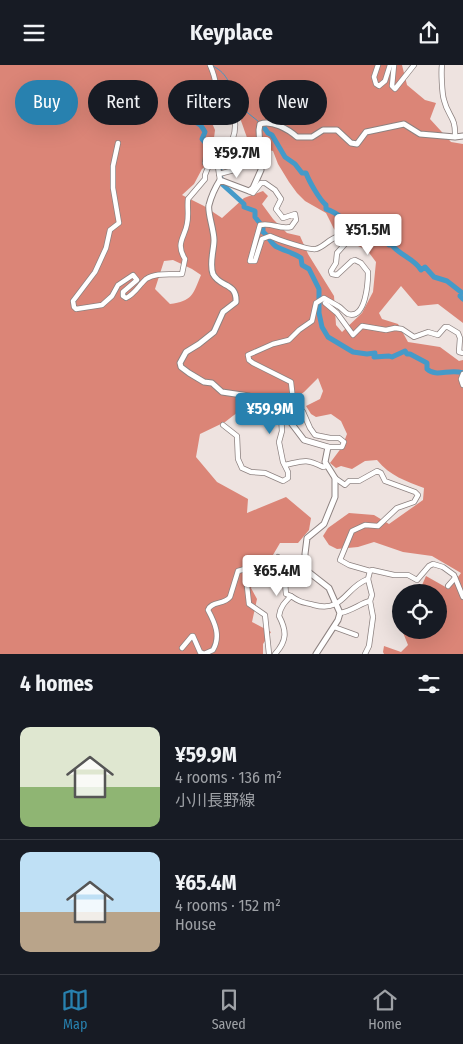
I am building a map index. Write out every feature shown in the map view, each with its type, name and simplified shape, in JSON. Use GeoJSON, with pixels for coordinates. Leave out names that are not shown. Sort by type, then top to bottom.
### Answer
{"type":"FeatureCollection","features":[{"type":"Feature","properties":{"kind":"main road"},"geometry":{"type":"LineString","coordinates":[[316,654],[334,627],[340,613],[329,588],[306,571],[305,554],[307,538],[324,524],[335,497],[336,478],[326,466],[325,458],[328,447],[300,437],[281,409],[248,396],[222,392],[212,383],[204,382],[189,373],[181,367],[180,363],[186,352],[214,332],[222,312],[236,302],[235,292],[231,287],[218,281],[213,273],[213,224],[208,207],[219,177],[249,191],[253,188],[260,170],[260,124],[265,123],[289,130],[297,137],[312,137],[323,130],[337,130],[351,143],[357,144],[366,132],[404,124],[420,134],[463,136]]}},
{"type":"Feature","properties":{"kind":"street"},"geometry":{"type":"LineString","coordinates":[[208,167],[205,163],[207,150],[210,147],[223,148],[230,143],[235,120],[232,110],[227,104],[218,113],[213,115],[204,116],[196,112],[197,107],[209,105],[213,100],[216,83],[210,65]]}},
{"type":"Feature","properties":{"kind":"street"},"geometry":{"type":"LineString","coordinates":[[378,65],[374,77],[376,84],[379,86],[385,81],[390,65]]}},
{"type":"Feature","properties":{"kind":"street"},"geometry":{"type":"LineString","coordinates":[[394,65],[392,86],[395,89],[414,65]]}},
{"type":"Feature","properties":{"kind":"street"},"geometry":{"type":"LineString","coordinates":[[442,65],[444,102],[455,121],[455,137]]}},
{"type":"Feature","properties":{"kind":"street"},"geometry":{"type":"LineString","coordinates":[[118,143],[113,166],[112,187],[119,223],[110,230],[106,248],[95,272],[73,301],[76,309],[102,305],[112,296],[118,285],[133,275],[137,281],[123,292],[123,296],[126,298],[149,278],[158,275],[182,274],[185,259],[181,244],[182,236],[187,226],[188,199],[205,179],[210,161],[213,160],[218,167],[219,177],[234,169],[237,165]]}},
{"type":"Feature","properties":{"kind":"street"},"geometry":{"type":"LineString","coordinates":[[249,191],[253,193],[261,183],[265,183],[275,190],[281,199],[276,209],[283,218],[295,214],[296,220],[287,229],[279,228],[269,223],[260,225],[250,256],[251,262],[255,261],[262,239],[270,236],[311,250],[337,237],[344,244],[337,253],[336,263],[331,271],[332,274],[338,275],[355,260],[367,268],[368,275],[364,304],[359,311],[353,314],[347,313],[326,299],[317,302],[314,305],[312,321],[289,340],[252,352],[248,357],[252,363],[291,382],[293,400],[303,412],[315,435],[339,438],[344,442],[342,447],[328,447]]}},
{"type":"Feature","properties":{"kind":"street"},"geometry":{"type":"LineString","coordinates":[[322,300],[337,313],[353,335],[362,326],[386,330],[402,329],[414,337],[428,333],[438,335],[445,327],[448,327],[458,333],[460,338],[459,352],[463,353]]}},
{"type":"Feature","properties":{"kind":"street"},"geometry":{"type":"LineString","coordinates":[[463,374],[461,379],[463,385]]}},
{"type":"Feature","properties":{"kind":"street"},"geometry":{"type":"LineString","coordinates":[[223,425],[237,436],[238,459],[245,469],[251,472],[265,473],[283,481],[289,475],[279,442],[282,426],[277,409],[268,403]]}},
{"type":"Feature","properties":{"kind":"street"},"geometry":{"type":"LineString","coordinates":[[285,465],[298,461],[309,461],[323,467],[326,466]]}},
{"type":"Feature","properties":{"kind":"street"},"geometry":{"type":"LineString","coordinates":[[336,478],[345,485],[349,481],[359,481],[377,471],[381,473],[385,481],[415,492],[418,495],[414,502],[397,508],[378,526],[365,525],[352,531],[340,560],[349,565],[370,571],[408,575],[418,580],[429,566],[433,564],[448,569],[455,578],[463,597]]}},
{"type":"Feature","properties":{"kind":"street"},"geometry":{"type":"LineString","coordinates":[[278,557],[269,572],[285,583],[286,594],[301,603],[326,608],[337,604],[360,582],[368,579]]}},
{"type":"Feature","properties":{"kind":"street"},"geometry":{"type":"LineString","coordinates":[[182,648],[192,635],[200,652],[204,654],[213,650],[217,643],[216,625],[208,607],[228,600],[238,571],[245,569],[248,574],[249,604],[265,615],[269,654]]}},
{"type":"Feature","properties":{"kind":"street"},"geometry":{"type":"LineString","coordinates":[[365,654],[369,645],[373,617],[370,601],[372,595],[368,579],[370,571]]}},
{"type":"Feature","properties":{"kind":"street"},"geometry":{"type":"LineString","coordinates":[[448,586],[455,578]]}},
{"type":"Feature","properties":{"kind":"street"},"geometry":{"type":"LineString","coordinates":[[275,654],[285,636],[284,627],[279,616],[280,611],[291,596]]}},
{"type":"Feature","properties":{"kind":"street"},"geometry":{"type":"LineString","coordinates":[[340,613],[370,601]]}},
{"type":"Feature","properties":{"kind":"street"},"geometry":{"type":"LineString","coordinates":[[334,627],[356,635]]}},
{"type":"Feature","properties":{"kind":"shaded area"},"geometry":{"type":"Polygon","coordinates":[[[0,65],[402,65],[407,85],[425,100],[436,103],[430,119],[451,142],[463,144],[463,323],[438,304],[418,306],[401,286],[379,313],[382,319],[398,324],[408,342],[440,347],[459,361],[463,360],[463,654],[384,654],[384,646],[401,652],[408,645],[406,639],[447,639],[447,588],[449,589],[461,573],[432,556],[403,552],[374,542],[358,547],[337,549],[329,545],[323,536],[328,528],[349,513],[374,515],[389,524],[423,500],[424,488],[393,474],[377,460],[365,461],[352,469],[341,466],[336,468],[330,463],[342,447],[347,434],[341,421],[331,414],[316,417],[311,414],[306,406],[320,399],[323,391],[318,378],[288,404],[292,411],[286,424],[273,421],[267,422],[254,404],[238,412],[225,422],[200,434],[196,457],[217,482],[248,499],[247,513],[286,497],[311,518],[309,530],[298,543],[280,543],[263,572],[255,579],[251,588],[257,599],[252,622],[271,632],[263,644],[263,654],[0,654],[0,65]],[[168,80],[168,125],[213,125],[215,130],[214,138],[224,152],[202,169],[194,184],[182,195],[222,218],[244,198],[263,191],[268,196],[262,204],[287,233],[300,236],[308,254],[334,296],[336,325],[342,332],[362,313],[373,292],[376,262],[367,250],[349,242],[334,229],[326,213],[305,201],[297,193],[278,164],[273,151],[250,145],[242,125],[249,125],[249,80],[168,80]],[[173,260],[164,261],[155,289],[170,304],[187,299],[196,288],[201,275],[173,260]]]}},
{"type":"Feature","properties":{"kind":"shaded area"},"geometry":{"type":"Polygon","coordinates":[[[426,576],[440,584],[422,584],[426,576]]]}},
{"type":"Feature","properties":{"kind":"waterway"},"geometry":{"type":"LineString","coordinates":[[213,66],[219,69],[226,77],[241,107],[259,122]]}},
{"type":"Feature","properties":{"kind":"waterway"},"geometry":{"type":"LineString","coordinates":[[200,125],[205,132],[202,139],[220,170]]}},
{"type":"Feature","properties":{"kind":"waterway"},"geometry":{"type":"LineString","coordinates":[[263,126],[272,135],[285,157],[295,164],[302,173],[306,173],[314,190],[326,205],[326,209],[337,214],[357,229],[371,235],[376,234],[415,263],[421,270],[425,267],[434,277],[447,281],[461,292],[460,296],[463,299]]}},
{"type":"Feature","properties":{"kind":"waterway"},"geometry":{"type":"LineString","coordinates":[[221,178],[222,184],[244,204],[244,207],[255,211],[255,217],[263,227],[263,232],[273,244],[301,258],[302,265],[309,269],[319,289],[319,313],[322,327],[328,337],[353,352],[375,353],[374,357],[392,357],[405,351],[407,354],[427,363],[427,369],[431,372],[463,373]]}}]}
